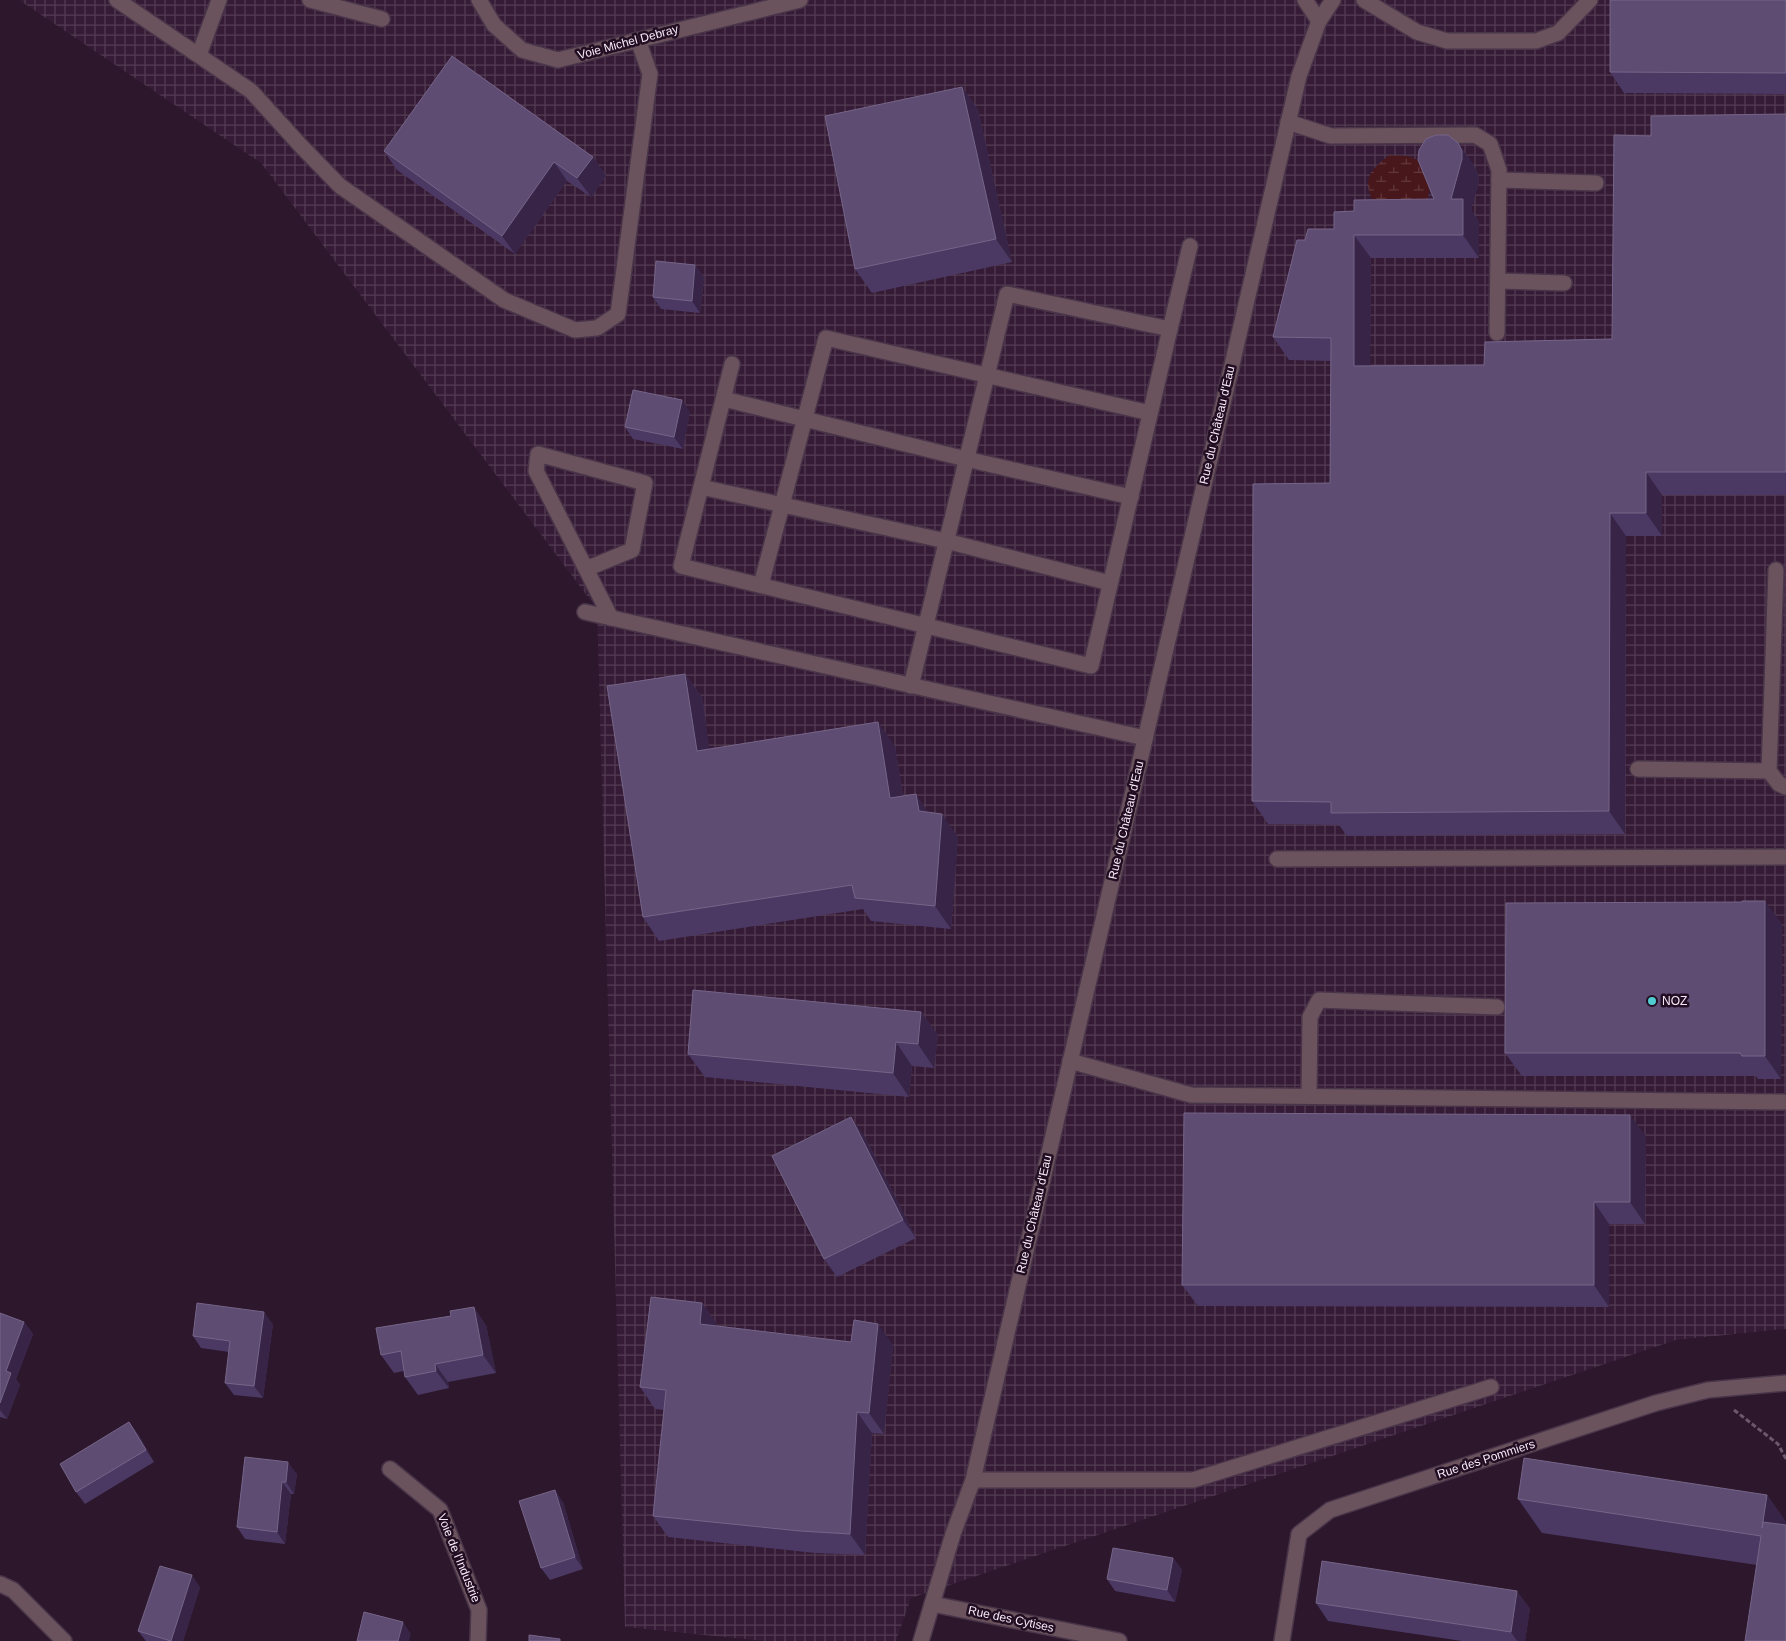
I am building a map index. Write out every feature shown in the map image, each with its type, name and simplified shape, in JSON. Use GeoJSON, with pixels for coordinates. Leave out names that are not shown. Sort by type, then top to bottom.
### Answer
{"type":"FeatureCollection","features":[{"type":"Feature","properties":{"kind":"street"},"geometry":{"type":"LineString","coordinates":[[117,0],[251,91],[340,186],[504,300],[576,330],[597,328],[618,314],[650,74],[638,40]]}},
{"type":"Feature","properties":{"kind":"street"},"geometry":{"type":"LineString","coordinates":[[199,55],[219,0]]}},
{"type":"Feature","properties":{"kind":"street"},"geometry":{"type":"LineString","coordinates":[[310,0],[382,20]]}},
{"type":"Feature","properties":{"kind":"street","name":"Voie Michel Debray"},"geometry":{"type":"LineString","coordinates":[[479,0],[494,26],[522,50],[558,60],[800,0]]}},
{"type":"Feature","properties":{"kind":"street"},"geometry":{"type":"LineString","coordinates":[[1305,0],[1319,21]]}},
{"type":"Feature","properties":{"kind":"street","name":"Rue du Château d'Eau"},"geometry":{"type":"LineString","coordinates":[[922,1641],[954,1534],[973,1480],[1299,76],[1319,21],[1333,0]]}},
{"type":"Feature","properties":{"kind":"street"},"geometry":{"type":"LineString","coordinates":[[1364,0],[1417,32],[1447,42],[1536,41],[1558,33],[1590,0]]}},
{"type":"Feature","properties":{"kind":"street"},"geometry":{"type":"LineString","coordinates":[[1288,122],[1331,136],[1475,135],[1490,144],[1499,170],[1497,333]]}},
{"type":"Feature","properties":{"kind":"street"},"geometry":{"type":"LineString","coordinates":[[1499,180],[1596,183]]}},
{"type":"Feature","properties":{"kind":"street"},"geometry":{"type":"LineString","coordinates":[[732,364],[681,566],[1090,666],[1190,246]]}},
{"type":"Feature","properties":{"kind":"street"},"geometry":{"type":"LineString","coordinates":[[1498,280],[1564,283]]}},
{"type":"Feature","properties":{"kind":"street"},"geometry":{"type":"LineString","coordinates":[[911,686],[1007,294],[1170,329]]}},
{"type":"Feature","properties":{"kind":"street"},"geometry":{"type":"LineString","coordinates":[[761,585],[826,338],[1150,413]]}},
{"type":"Feature","properties":{"kind":"street"},"geometry":{"type":"LineString","coordinates":[[724,399],[966,459],[1130,497]]}},
{"type":"Feature","properties":{"kind":"street"},"geometry":{"type":"LineString","coordinates":[[586,569],[632,550],[645,482],[538,454],[536,471],[586,569],[611,618]]}},
{"type":"Feature","properties":{"kind":"street"},"geometry":{"type":"LineString","coordinates":[[701,486],[946,541],[1110,583]]}},
{"type":"Feature","properties":{"kind":"street"},"geometry":{"type":"LineString","coordinates":[[1776,570],[1769,772],[1779,784],[1786,787]]}},
{"type":"Feature","properties":{"kind":"street"},"geometry":{"type":"LineString","coordinates":[[585,612],[1145,738]]}},
{"type":"Feature","properties":{"kind":"street"},"geometry":{"type":"LineString","coordinates":[[1638,769],[1769,772]]}},
{"type":"Feature","properties":{"kind":"street"},"geometry":{"type":"LineString","coordinates":[[1277,859],[1786,857]]}},
{"type":"Feature","properties":{"kind":"street"},"geometry":{"type":"LineString","coordinates":[[1309,1096],[1310,1017],[1319,1000],[1497,1007]]}},
{"type":"Feature","properties":{"kind":"street"},"geometry":{"type":"LineString","coordinates":[[1070,1061],[1191,1094],[1786,1102]]}},
{"type":"Feature","properties":{"kind":"street","name":"Rue des Pommiers"},"geometry":{"type":"LineString","coordinates":[[1282,1641],[1300,1534],[1330,1510],[1656,1403],[1708,1390],[1786,1382]]}},
{"type":"Feature","properties":{"kind":"street"},"geometry":{"type":"LineString","coordinates":[[973,1480],[1193,1480],[1491,1387]]}},
{"type":"Feature","properties":{"kind":"street","name":"Voie de l'Industrie"},"geometry":{"type":"LineString","coordinates":[[390,1469],[440,1510],[479,1610],[478,1641]]}},
{"type":"Feature","properties":{"kind":"street"},"geometry":{"type":"LineString","coordinates":[[0,1584],[13,1590],[64,1641]]}},
{"type":"Feature","properties":{"kind":"street","name":"Rue des Cytises"},"geometry":{"type":"LineString","coordinates":[[932,1604],[1119,1641]]}},
{"type":"Feature","properties":{"kind":"path"},"geometry":{"type":"LineString","coordinates":[[1708,1390],[1778,1444],[1786,1459]]}},
{"type":"Feature","properties":{"kind":"shaded area"},"geometry":{"type":"Polygon","coordinates":[[[19,0],[1786,0],[1786,1329],[1676,1340],[911,1598],[896,1641],[764,1641],[625,1627],[597,609],[261,163],[19,0]]]}},
{"type":"Feature","properties":{"kind":"green space"},"geometry":{"type":"Polygon","coordinates":[[[1390,155],[1407,156],[1418,160],[1430,187],[1427,201],[1375,205],[1368,189],[1369,176],[1390,155]]]}},
{"type":"Feature","properties":{"kind":"building"},"geometry":{"type":"Polygon","coordinates":[[[1610,0],[1786,0],[1786,73],[1610,72],[1610,0]]]}},
{"type":"Feature","properties":{"kind":"building"},"geometry":{"type":"Polygon","coordinates":[[[452,56],[593,157],[577,178],[554,162],[502,236],[384,151],[452,56]]]}},
{"type":"Feature","properties":{"kind":"building"},"geometry":{"type":"Polygon","coordinates":[[[962,87],[996,239],[855,269],[825,116],[962,87]]]}},
{"type":"Feature","properties":{"kind":"building"},"geometry":{"type":"Polygon","coordinates":[[[1786,114],[1786,472],[1646,472],[1646,513],[1610,513],[1609,811],[1331,813],[1331,802],[1252,801],[1253,484],[1330,483],[1331,338],[1273,337],[1297,240],[1305,240],[1308,229],[1334,229],[1334,212],[1354,211],[1354,200],[1434,199],[1418,160],[1419,150],[1426,139],[1436,135],[1448,135],[1458,143],[1462,151],[1462,159],[1451,199],[1463,199],[1463,235],[1354,235],[1354,366],[1484,365],[1485,342],[1612,339],[1614,135],[1651,136],[1651,116],[1786,114]]]}},
{"type":"Feature","properties":{"kind":"building"},"geometry":{"type":"Polygon","coordinates":[[[656,261],[695,265],[692,301],[653,297],[656,261]]]}},
{"type":"Feature","properties":{"kind":"building"},"geometry":{"type":"Polygon","coordinates":[[[633,390],[682,400],[674,437],[625,427],[633,390]]]}},
{"type":"Feature","properties":{"kind":"building"},"geometry":{"type":"Polygon","coordinates":[[[685,674],[697,751],[878,722],[890,798],[916,794],[919,811],[942,814],[935,906],[855,898],[852,885],[643,917],[607,686],[685,674]]]}},
{"type":"Feature","properties":{"kind":"building","name":"NOZ"},"geometry":{"type":"Polygon","coordinates":[[[1765,901],[1765,1056],[1742,1056],[1740,1053],[1505,1053],[1506,903],[1765,901]]]}},
{"type":"Feature","properties":{"kind":"building"},"geometry":{"type":"Polygon","coordinates":[[[693,990],[921,1012],[918,1044],[896,1042],[893,1073],[688,1054],[693,990]]]}},
{"type":"Feature","properties":{"kind":"building"},"geometry":{"type":"Polygon","coordinates":[[[1184,1113],[1630,1115],[1630,1202],[1594,1202],[1594,1285],[1182,1285],[1184,1113]]]}},
{"type":"Feature","properties":{"kind":"building"},"geometry":{"type":"Polygon","coordinates":[[[851,1117],[903,1220],[824,1259],[772,1156],[851,1117]]]}},
{"type":"Feature","properties":{"kind":"building"},"geometry":{"type":"Polygon","coordinates":[[[651,1297],[702,1303],[700,1324],[851,1342],[854,1320],[878,1324],[869,1413],[857,1412],[850,1534],[800,1531],[653,1516],[666,1390],[640,1387],[651,1297]]]}},
{"type":"Feature","properties":{"kind":"building"},"geometry":{"type":"Polygon","coordinates":[[[197,1303],[264,1312],[254,1386],[225,1383],[230,1341],[193,1336],[197,1303]]]}},
{"type":"Feature","properties":{"kind":"building"},"geometry":{"type":"Polygon","coordinates":[[[474,1307],[483,1355],[435,1364],[436,1371],[405,1377],[401,1351],[381,1355],[376,1328],[451,1316],[450,1311],[474,1307]]]}},
{"type":"Feature","properties":{"kind":"building"},"geometry":{"type":"Polygon","coordinates":[[[0,1313],[24,1322],[6,1371],[11,1373],[0,1403],[0,1313]]]}},
{"type":"Feature","properties":{"kind":"building"},"geometry":{"type":"Polygon","coordinates":[[[129,1422],[146,1450],[76,1492],[60,1464],[129,1422]]]}},
{"type":"Feature","properties":{"kind":"building"},"geometry":{"type":"Polygon","coordinates":[[[245,1457],[288,1462],[286,1482],[282,1482],[277,1532],[237,1527],[245,1457]]]}},
{"type":"Feature","properties":{"kind":"building"},"geometry":{"type":"Polygon","coordinates":[[[1524,1458],[1767,1495],[1762,1528],[1763,1522],[1786,1525],[1786,1641],[1745,1641],[1761,1536],[1518,1499],[1524,1458]]]}},
{"type":"Feature","properties":{"kind":"building"},"geometry":{"type":"Polygon","coordinates":[[[555,1490],[575,1557],[541,1568],[519,1501],[555,1490]]]}},
{"type":"Feature","properties":{"kind":"building"},"geometry":{"type":"Polygon","coordinates":[[[1113,1548],[1173,1558],[1167,1590],[1107,1579],[1113,1548]]]}},
{"type":"Feature","properties":{"kind":"building"},"geometry":{"type":"Polygon","coordinates":[[[1322,1561],[1517,1591],[1511,1632],[1316,1603],[1322,1561]]]}},
{"type":"Feature","properties":{"kind":"building"},"geometry":{"type":"Polygon","coordinates":[[[160,1566],[192,1575],[171,1641],[138,1631],[160,1566]]]}},
{"type":"Feature","properties":{"kind":"building"},"geometry":{"type":"Polygon","coordinates":[[[364,1612],[403,1622],[398,1641],[357,1641],[364,1612]]]}},
{"type":"Feature","properties":{"kind":"building"},"geometry":{"type":"Polygon","coordinates":[[[529,1635],[560,1639],[560,1641],[529,1641],[529,1635]]]}},
{"type":"Feature","properties":{"kind":"place","name":"NOZ"},"geometry":{"type":"Point","coordinates":[1652,1001]}}]}
